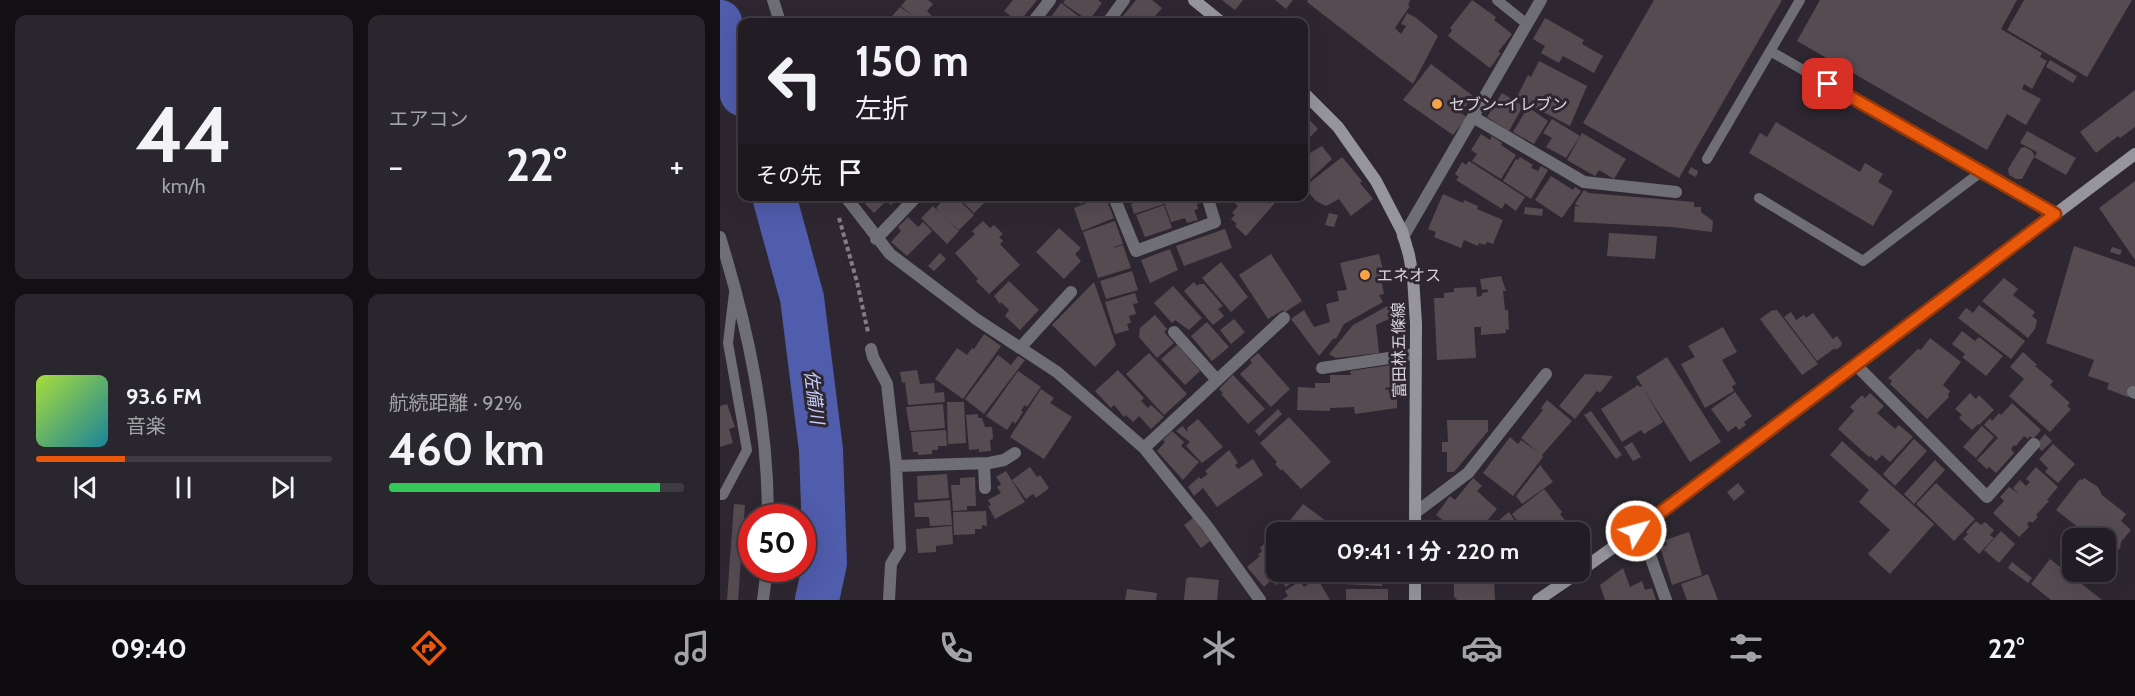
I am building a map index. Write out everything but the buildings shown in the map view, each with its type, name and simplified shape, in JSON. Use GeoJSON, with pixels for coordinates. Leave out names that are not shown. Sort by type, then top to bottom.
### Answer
{"type":"FeatureCollection","features":[{"type":"Feature","properties":{"kind":"main road"},"geometry":{"type":"LineString","coordinates":[[1194,0],[1214,18]]}},
{"type":"Feature","properties":{"kind":"main road","name":"富田林五條線"},"geometry":{"type":"LineString","coordinates":[[1308,97],[1332,120],[1359,154],[1381,189],[1403,237],[1413,277],[1416,354],[1415,522]]}},
{"type":"Feature","properties":{"kind":"main road"},"geometry":{"type":"LineString","coordinates":[[1590,563],[1636,531],[2135,154]]}},
{"type":"Feature","properties":{"kind":"main road"},"geometry":{"type":"LineString","coordinates":[[1415,582],[1415,600]]}},
{"type":"Feature","properties":{"kind":"main road"},"geometry":{"type":"LineString","coordinates":[[1538,600],[1563,582]]}},
{"type":"Feature","properties":{"kind":"street"},"geometry":{"type":"LineString","coordinates":[[773,0],[779,18]]}},
{"type":"Feature","properties":{"kind":"street"},"geometry":{"type":"LineString","coordinates":[[1036,18],[1050,0]]}},
{"type":"Feature","properties":{"kind":"street"},"geometry":{"type":"LineString","coordinates":[[1111,18],[1124,0]]}},
{"type":"Feature","properties":{"kind":"street"},"geometry":{"type":"LineString","coordinates":[[1403,237],[1541,0]]}},
{"type":"Feature","properties":{"kind":"street"},"geometry":{"type":"LineString","coordinates":[[1473,117],[1584,182],[1676,192]]}},
{"type":"Feature","properties":{"kind":"street"},"geometry":{"type":"LineString","coordinates":[[849,201],[876,239],[890,254],[937,291],[1057,372],[1144,448],[1207,526],[1260,600]]}},
{"type":"Feature","properties":{"kind":"street"},"geometry":{"type":"LineString","coordinates":[[876,239],[912,201]]}},
{"type":"Feature","properties":{"kind":"street"},"geometry":{"type":"LineString","coordinates":[[1117,201],[1136,251],[1215,222],[1209,201]]}},
{"type":"Feature","properties":{"kind":"street"},"geometry":{"type":"LineString","coordinates":[[720,237],[735,288],[757,385],[766,447],[768,504]]}},
{"type":"Feature","properties":{"kind":"street"},"geometry":{"type":"LineString","coordinates":[[1020,348],[1071,292]]}},
{"type":"Feature","properties":{"kind":"street"},"geometry":{"type":"LineString","coordinates":[[1144,448],[1284,318]]}},
{"type":"Feature","properties":{"kind":"street"},"geometry":{"type":"LineString","coordinates":[[1174,332],[1217,380]]}},
{"type":"Feature","properties":{"kind":"street"},"geometry":{"type":"LineString","coordinates":[[871,349],[887,384],[897,466],[900,549],[891,564],[889,600]]}},
{"type":"Feature","properties":{"kind":"street"},"geometry":{"type":"LineString","coordinates":[[1322,368],[1416,354]]}},
{"type":"Feature","properties":{"kind":"street"},"geometry":{"type":"LineString","coordinates":[[1856,365],[1987,497],[2034,444]]}},
{"type":"Feature","properties":{"kind":"street"},"geometry":{"type":"LineString","coordinates":[[1415,513],[1468,473],[1546,374]]}},
{"type":"Feature","properties":{"kind":"street"},"geometry":{"type":"LineString","coordinates":[[897,466],[984,464],[1004,460],[1015,453]]}},
{"type":"Feature","properties":{"kind":"street"},"geometry":{"type":"LineString","coordinates":[[984,464],[985,488]]}},
{"type":"Feature","properties":{"kind":"street"},"geometry":{"type":"LineString","coordinates":[[1636,531],[1647,547],[1666,600]]}},
{"type":"Feature","properties":{"kind":"street"},"geometry":{"type":"LineString","coordinates":[[763,600],[765,582]]}},
{"type":"Feature","properties":{"kind":"lane"},"geometry":{"type":"LineString","coordinates":[[1497,0],[1527,24]]}},
{"type":"Feature","properties":{"kind":"lane"},"geometry":{"type":"LineString","coordinates":[[1707,159],[1800,0]]}},
{"type":"Feature","properties":{"kind":"lane"},"geometry":{"type":"LineString","coordinates":[[1770,51],[2055,214]]}},
{"type":"Feature","properties":{"kind":"lane"},"geometry":{"type":"LineString","coordinates":[[1759,198],[1863,261],[1981,172]]}},
{"type":"Feature","properties":{"kind":"lane"},"geometry":{"type":"LineString","coordinates":[[720,495],[723,495],[747,450],[728,343],[735,288]]}},
{"type":"Feature","properties":{"kind":"path"},"geometry":{"type":"LineString","coordinates":[[838,217],[858,282],[871,349]]}},
{"type":"Feature","properties":{"kind":"waterway","name":"佐備川"},"geometry":{"type":"LineString","coordinates":[[720,22],[738,81]]}},
{"type":"Feature","properties":{"kind":"waterway","name":"佐備川"},"geometry":{"type":"LineString","coordinates":[[775,201],[802,298],[821,450],[825,563],[817,600]]}},
{"type":"Feature","properties":{"kind":"place","name":"セブン-イレブン"},"geometry":{"type":"Point","coordinates":[1437,104]}},
{"type":"Feature","properties":{"kind":"place","name":"エネオス"},"geometry":{"type":"Point","coordinates":[1365,275]}},
{"type":"Feature","properties":{"kind":"route"},"geometry":{"type":"LineString","coordinates":[[1636,531],[2055,214],[1828,84]]}}]}
